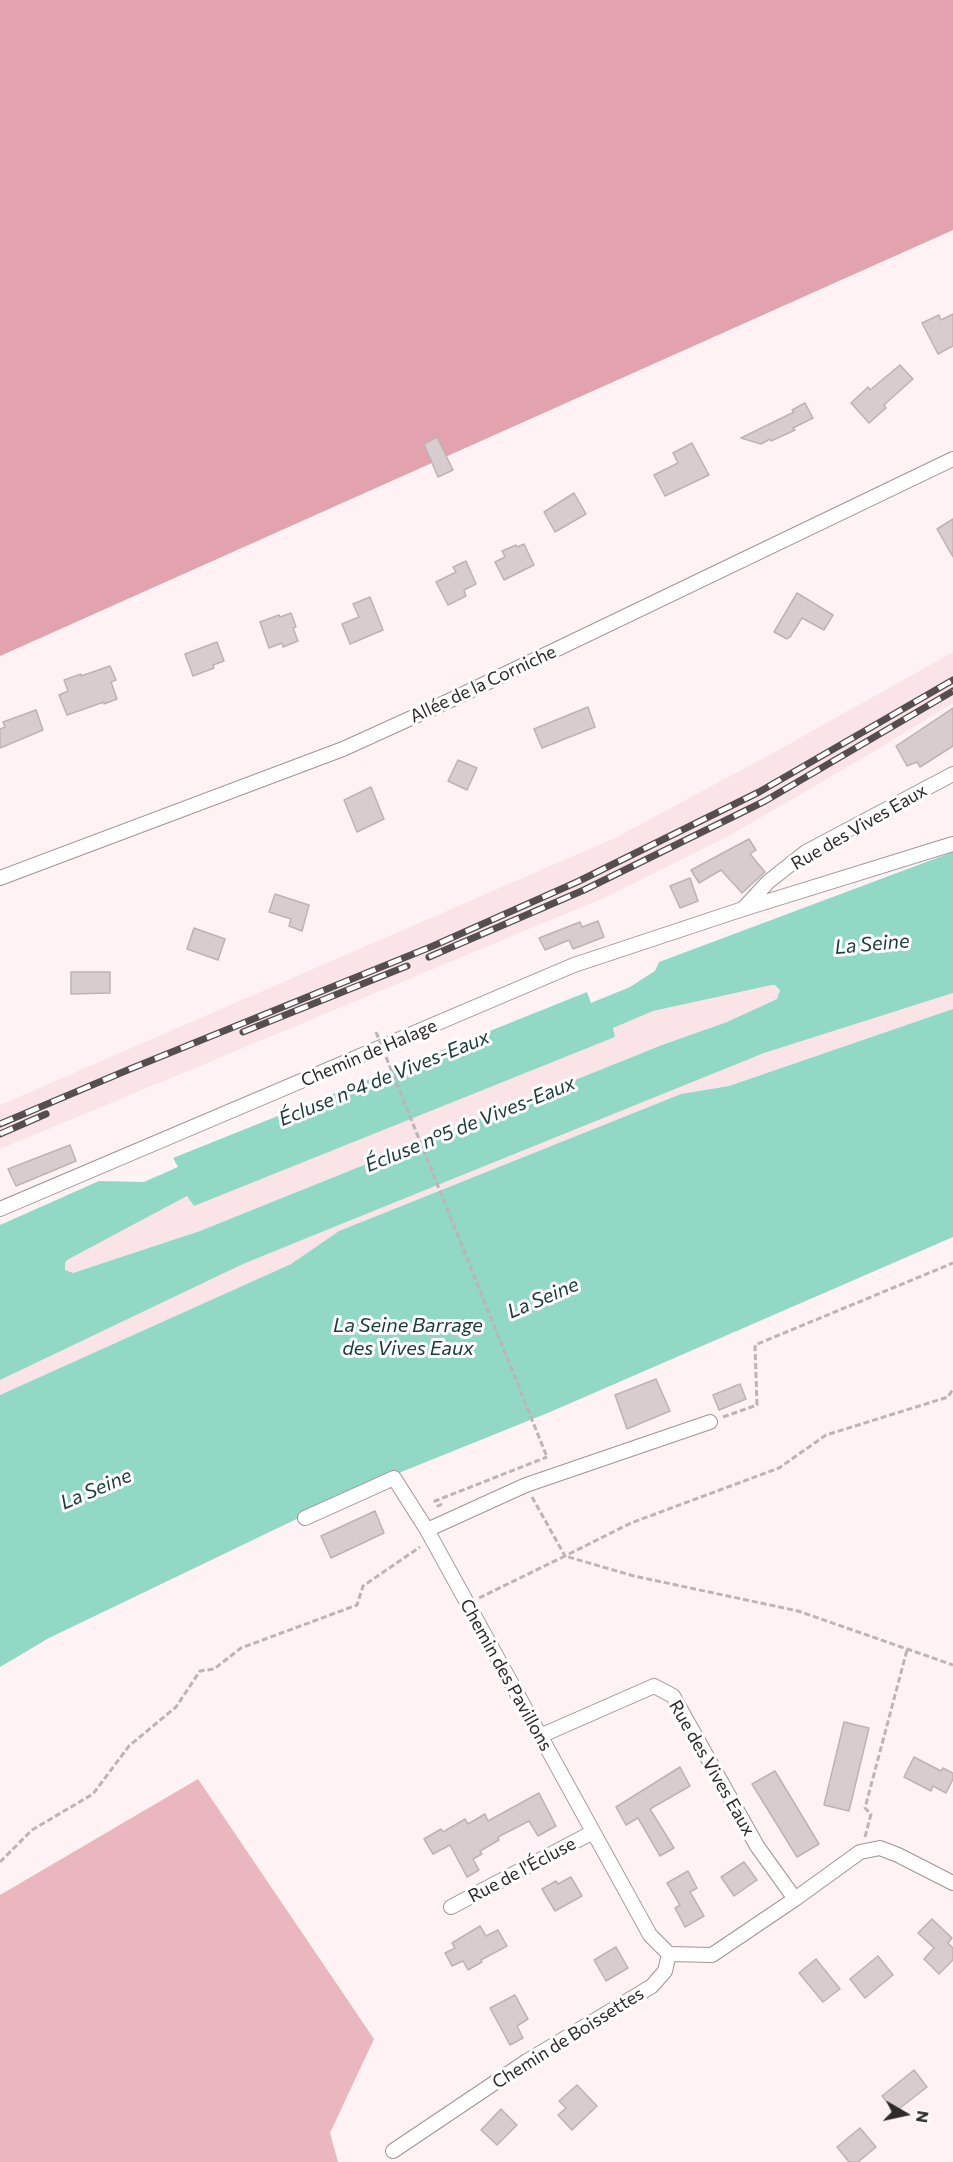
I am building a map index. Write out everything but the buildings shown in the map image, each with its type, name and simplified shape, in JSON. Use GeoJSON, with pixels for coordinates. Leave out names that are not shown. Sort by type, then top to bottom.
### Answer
{"type":"FeatureCollection","features":[{"type":"Feature","properties":{"kind":"street","name":"Allée de la Corniche"},"geometry":{"type":"LineString","coordinates":[[0,878],[343,749],[464,694],[953,459]]}},
{"type":"Feature","properties":{"kind":"street","name":"Rue des Vives Eaux"},"geometry":{"type":"LineString","coordinates":[[743,909],[768,882],[806,852],[953,774]]}},
{"type":"Feature","properties":{"kind":"street","name":"Chemin de Halage"},"geometry":{"type":"LineString","coordinates":[[0,1209],[574,965],[743,909],[953,844]]}},
{"type":"Feature","properties":{"kind":"street"},"geometry":{"type":"LineString","coordinates":[[429,1534],[526,1485],[710,1422]]}},
{"type":"Feature","properties":{"kind":"street","name":"Chemin des Pavillons"},"geometry":{"type":"LineString","coordinates":[[305,1518],[394,1478],[429,1534],[650,1935],[669,1954]]}},
{"type":"Feature","properties":{"kind":"street","name":"Rue des Vives Eaux"},"geometry":{"type":"LineString","coordinates":[[540,1736],[654,1686],[673,1696],[757,1846],[795,1899]]}},
{"type":"Feature","properties":{"kind":"street","name":"Rue de l'Écluse"},"geometry":{"type":"LineString","coordinates":[[451,1907],[593,1832]]}},
{"type":"Feature","properties":{"kind":"street"},"geometry":{"type":"LineString","coordinates":[[669,1954],[712,1955],[860,1852],[880,1848],[953,1883]]}},
{"type":"Feature","properties":{"kind":"street","name":"Chemin de Boissettes"},"geometry":{"type":"LineString","coordinates":[[393,2151],[527,2061],[652,1986],[665,1971],[669,1954]]}},
{"type":"Feature","properties":{"kind":"path"},"geometry":{"type":"LineString","coordinates":[[376,1032],[547,1457]]}},
{"type":"Feature","properties":{"kind":"path"},"geometry":{"type":"LineString","coordinates":[[710,1422],[757,1405],[755,1345],[953,1263]]}},
{"type":"Feature","properties":{"kind":"path"},"geometry":{"type":"LineString","coordinates":[[468,1604],[631,1523],[779,1468],[826,1435],[948,1397],[953,1389]]}},
{"type":"Feature","properties":{"kind":"path"},"geometry":{"type":"LineString","coordinates":[[526,1485],[565,1556],[634,1576],[798,1611],[953,1665]]}},
{"type":"Feature","properties":{"kind":"path"},"geometry":{"type":"LineString","coordinates":[[0,1862],[32,1830],[93,1794],[129,1746],[176,1707],[200,1671],[214,1669],[241,1648],[357,1605],[363,1586],[429,1534]]}},
{"type":"Feature","properties":{"kind":"path"},"geometry":{"type":"LineString","coordinates":[[860,1852],[871,1814],[865,1808],[907,1650]]}},
{"type":"Feature","properties":{"kind":"shaded area"},"geometry":{"type":"Polygon","coordinates":[[[0,0],[953,0],[953,230],[0,656],[0,0]]]}},
{"type":"Feature","properties":{"kind":"shaded area"},"geometry":{"type":"Polygon","coordinates":[[[953,652],[953,703],[727,837],[606,897],[0,1149],[0,1105],[617,837],[953,652]]]}},
{"type":"Feature","properties":{"kind":"shaded area"},"geometry":{"type":"Polygon","coordinates":[[[772,985],[780,990],[777,999],[727,1022],[662,1045],[200,1231],[73,1273],[65,1270],[67,1260],[187,1196],[194,1206],[615,1037],[613,1028],[653,1011],[772,985]]]}},
{"type":"Feature","properties":{"kind":"shaded area"},"geometry":{"type":"Polygon","coordinates":[[[953,993],[953,1009],[729,1086],[681,1094],[339,1231],[291,1264],[0,1395],[0,1380],[243,1264],[764,1053],[953,993]]]}},
{"type":"Feature","properties":{"kind":"shaded area"},"geometry":{"type":"Polygon","coordinates":[[[198,1779],[374,2039],[330,2133],[338,2162],[0,2162],[0,1895],[198,1779]]]}},
{"type":"Feature","properties":{"kind":"water"},"geometry":{"type":"Polygon","coordinates":[[[953,852],[953,993],[764,1053],[334,1227],[243,1264],[0,1380],[0,1225],[99,1181],[144,1182],[178,1167],[173,1158],[587,992],[591,1003],[630,987],[655,971],[659,962],[953,852]],[[775,985],[653,1011],[613,1028],[615,1037],[194,1206],[187,1196],[67,1260],[65,1270],[73,1273],[200,1231],[662,1045],[727,1022],[777,999],[780,990],[775,985]]]}},
{"type":"Feature","properties":{"kind":"water","name":"La Seine Barrage des Vives Eaux"},"geometry":{"type":"Polygon","coordinates":[[[953,1009],[953,1237],[550,1412],[359,1489],[49,1638],[0,1667],[0,1395],[291,1264],[339,1231],[681,1094],[729,1086],[953,1009]]]}},
{"type":"Feature","properties":{"kind":"railway"},"geometry":{"type":"LineString","coordinates":[[0,1124],[433,946],[577,882],[759,792],[953,680]]}},
{"type":"Feature","properties":{"kind":"railway"},"geometry":{"type":"LineString","coordinates":[[429,957],[584,890],[765,801],[953,691]]}},
{"type":"Feature","properties":{"kind":"railway"},"geometry":{"type":"LineString","coordinates":[[243,1032],[407,966]]}},
{"type":"Feature","properties":{"kind":"railway"},"geometry":{"type":"LineString","coordinates":[[0,1134],[46,1114]]}},
{"type":"Feature","properties":{"kind":"water label","name":"La Seine"},"geometry":{"type":"Point","coordinates":[872,944]}},
{"type":"Feature","properties":{"kind":"water label","name":"Écluse n°4 de Vives-Eaux"},"geometry":{"type":"Point","coordinates":[384,1078]}},
{"type":"Feature","properties":{"kind":"water label","name":"Écluse n°5 de Vives-Eaux"},"geometry":{"type":"Point","coordinates":[470,1124]}},
{"type":"Feature","properties":{"kind":"water label","name":"La Seine"},"geometry":{"type":"Point","coordinates":[543,1298]}},
{"type":"Feature","properties":{"kind":"water label","name":"La Seine"},"geometry":{"type":"Point","coordinates":[96,1489]}}]}
